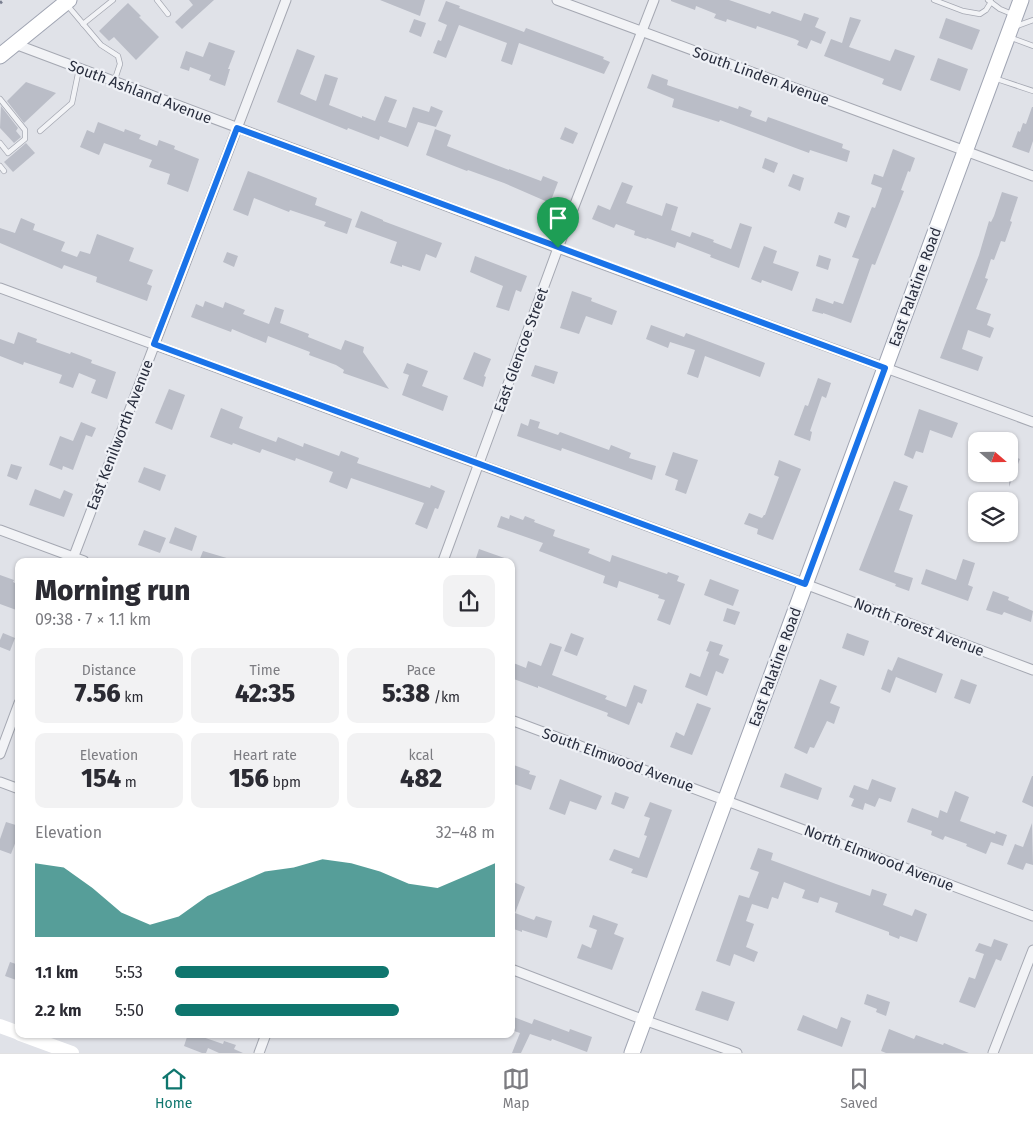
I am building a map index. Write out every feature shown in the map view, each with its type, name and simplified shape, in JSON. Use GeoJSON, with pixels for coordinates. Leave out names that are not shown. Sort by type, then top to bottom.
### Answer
{"type":"FeatureCollection","features":[{"type":"Feature","properties":{"kind":"main road","name":"East Palatine Road"},"geometry":{"type":"LineString","coordinates":[[632,1053],[1021,0]]}},
{"type":"Feature","properties":{"kind":"main road"},"geometry":{"type":"LineString","coordinates":[[0,56],[67,1]]}},
{"type":"Feature","properties":{"kind":"street","name":"East Kenilworth Avenue"},"geometry":{"type":"LineString","coordinates":[[72,558],[286,0]]}},
{"type":"Feature","properties":{"kind":"street","name":"South Linden Avenue"},"geometry":{"type":"LineString","coordinates":[[557,0],[1033,176]]}},
{"type":"Feature","properties":{"kind":"street","name":"East Glencoe Street"},"geometry":{"type":"LineString","coordinates":[[444,558],[558,248],[654,0]]}},
{"type":"Feature","properties":{"kind":"street","name":"South Ashland Avenue"},"geometry":{"type":"LineString","coordinates":[[15,44],[558,248],[1033,422]]}},
{"type":"Feature","properties":{"kind":"street","name":"North Forest Avenue"},"geometry":{"type":"LineString","coordinates":[[0,288],[805,584],[1033,670]]}},
{"type":"Feature","properties":{"kind":"street"},"geometry":{"type":"LineString","coordinates":[[0,530],[70,558]]}},
{"type":"Feature","properties":{"kind":"street"},"geometry":{"type":"LineString","coordinates":[[0,754],[15,715]]}},
{"type":"Feature","properties":{"kind":"street","name":"South Elmwood Avenue"},"geometry":{"type":"LineString","coordinates":[[515,721],[725,800]]}},
{"type":"Feature","properties":{"kind":"street"},"geometry":{"type":"LineString","coordinates":[[0,782],[15,788]]}},
{"type":"Feature","properties":{"kind":"street","name":"North Elmwood Avenue"},"geometry":{"type":"LineString","coordinates":[[725,800],[1033,916]]}},
{"type":"Feature","properties":{"kind":"street"},"geometry":{"type":"LineString","coordinates":[[993,1053],[1033,950]]}},
{"type":"Feature","properties":{"kind":"street"},"geometry":{"type":"LineString","coordinates":[[515,971],[737,1053]]}},
{"type":"Feature","properties":{"kind":"street"},"geometry":{"type":"LineString","coordinates":[[0,1026],[15,1031]]}},
{"type":"Feature","properties":{"kind":"street"},"geometry":{"type":"LineString","coordinates":[[33,1038],[72,1053]]}},
{"type":"Feature","properties":{"kind":"street"},"geometry":{"type":"LineString","coordinates":[[258,1053],[264,1038]]}},
{"type":"Feature","properties":{"kind":"lane"},"geometry":{"type":"LineString","coordinates":[[83,24],[113,0]]}},
{"type":"Feature","properties":{"kind":"lane"},"geometry":{"type":"LineString","coordinates":[[157,0],[168,14]]}},
{"type":"Feature","properties":{"kind":"lane"},"geometry":{"type":"LineString","coordinates":[[934,0],[963,11],[980,14],[993,2],[1011,27],[1033,46]]}},
{"type":"Feature","properties":{"kind":"lane"},"geometry":{"type":"LineString","coordinates":[[67,1],[83,24],[104,48],[118,56],[120,64],[114,82]]}},
{"type":"Feature","properties":{"kind":"lane"},"geometry":{"type":"LineString","coordinates":[[1011,27],[1033,20]]}},
{"type":"Feature","properties":{"kind":"lane"},"geometry":{"type":"LineString","coordinates":[[40,131],[72,103],[79,69]]}},
{"type":"Feature","properties":{"kind":"lane"},"geometry":{"type":"LineString","coordinates":[[992,78],[1033,91]]}},
{"type":"Feature","properties":{"kind":"lane"},"geometry":{"type":"LineString","coordinates":[[0,99],[25,130],[25,139],[8,153],[0,143]]}},
{"type":"Feature","properties":{"kind":"lane"},"geometry":{"type":"LineString","coordinates":[[0,166],[4,171]]}},
{"type":"Feature","properties":{"kind":"building"},"geometry":{"type":"Polygon","coordinates":[[[189,0],[214,0],[182,29],[175,22],[193,5],[189,0]]]}},
{"type":"Feature","properties":{"kind":"building"},"geometry":{"type":"Polygon","coordinates":[[[380,0],[425,0],[420,16],[380,0]]]}},
{"type":"Feature","properties":{"kind":"building"},"geometry":{"type":"Polygon","coordinates":[[[671,0],[729,0],[770,14],[772,11],[801,21],[804,13],[819,18],[815,27],[826,32],[821,44],[811,40],[807,49],[797,45],[799,41],[795,39],[757,26],[756,29],[727,19],[726,22],[714,18],[716,14],[696,6],[695,10],[671,0]]]}},
{"type":"Feature","properties":{"kind":"building"},"geometry":{"type":"Polygon","coordinates":[[[446,1],[460,6],[459,8],[524,32],[526,28],[604,57],[603,59],[610,62],[604,74],[519,43],[512,65],[501,61],[507,43],[459,25],[446,58],[433,53],[438,40],[441,41],[447,25],[438,21],[446,1]]]}},
{"type":"Feature","properties":{"kind":"building"},"geometry":{"type":"Polygon","coordinates":[[[128,3],[159,37],[136,60],[114,37],[109,41],[99,31],[128,3]]]}},
{"type":"Feature","properties":{"kind":"building"},"geometry":{"type":"Polygon","coordinates":[[[850,17],[861,20],[849,47],[890,61],[895,49],[915,56],[901,91],[882,84],[884,79],[824,56],[831,39],[842,43],[850,17]]]}},
{"type":"Feature","properties":{"kind":"building"},"geometry":{"type":"Polygon","coordinates":[[[946,18],[980,30],[972,50],[939,38],[946,18]]]}},
{"type":"Feature","properties":{"kind":"building"},"geometry":{"type":"Polygon","coordinates":[[[414,19],[426,23],[421,37],[409,32],[414,19]]]}},
{"type":"Feature","properties":{"kind":"building"},"geometry":{"type":"Polygon","coordinates":[[[209,42],[235,51],[228,69],[230,69],[225,86],[209,80],[211,75],[190,67],[189,71],[180,68],[186,51],[203,57],[209,42]]]}},
{"type":"Feature","properties":{"kind":"building"},"geometry":{"type":"Polygon","coordinates":[[[297,49],[315,56],[300,94],[316,101],[325,74],[338,78],[329,105],[375,121],[385,96],[397,100],[388,122],[406,128],[413,107],[429,112],[431,106],[443,111],[436,127],[418,122],[408,147],[380,136],[379,140],[348,128],[347,130],[277,102],[297,49]]]}},
{"type":"Feature","properties":{"kind":"building"},"geometry":{"type":"Polygon","coordinates":[[[938,58],[968,69],[960,91],[930,80],[938,58]]]}},
{"type":"Feature","properties":{"kind":"building"},"geometry":{"type":"Polygon","coordinates":[[[652,74],[668,80],[667,85],[738,109],[739,106],[752,111],[750,116],[766,122],[768,117],[843,144],[842,148],[850,151],[847,162],[810,150],[809,153],[720,120],[719,122],[672,107],[674,99],[647,88],[652,74]]]}},
{"type":"Feature","properties":{"kind":"building"},"geometry":{"type":"Polygon","coordinates":[[[26,82],[56,93],[24,123],[7,101],[26,82]]]}},
{"type":"Feature","properties":{"kind":"building"},"geometry":{"type":"Polygon","coordinates":[[[1,106],[18,128],[16,131],[21,137],[14,143],[0,128],[1,106]]]}},
{"type":"Feature","properties":{"kind":"building"},"geometry":{"type":"Polygon","coordinates":[[[1032,107],[1033,141],[1029,153],[1012,147],[1018,131],[1020,132],[1023,123],[1026,124],[1032,107]]]}},
{"type":"Feature","properties":{"kind":"building"},"geometry":{"type":"Polygon","coordinates":[[[98,122],[124,132],[125,129],[141,135],[139,139],[157,146],[159,140],[175,146],[174,149],[199,159],[188,192],[167,184],[170,174],[149,167],[152,160],[104,143],[99,155],[80,147],[87,130],[94,133],[98,122]]]}},
{"type":"Feature","properties":{"kind":"building"},"geometry":{"type":"Polygon","coordinates":[[[565,127],[578,133],[573,144],[560,139],[565,127]]]}},
{"type":"Feature","properties":{"kind":"building"},"geometry":{"type":"Polygon","coordinates":[[[435,129],[451,135],[447,146],[541,181],[543,176],[558,182],[550,203],[504,183],[426,155],[435,129]]]}},
{"type":"Feature","properties":{"kind":"building"},"geometry":{"type":"Polygon","coordinates":[[[26,143],[35,153],[13,172],[4,162],[26,143]]]}},
{"type":"Feature","properties":{"kind":"building"},"geometry":{"type":"Polygon","coordinates":[[[893,149],[915,158],[910,172],[908,171],[901,190],[904,191],[875,265],[872,264],[851,323],[812,311],[816,298],[833,304],[834,301],[843,304],[859,259],[852,257],[872,207],[875,208],[882,188],[871,184],[874,174],[883,177],[893,149]]]}},
{"type":"Feature","properties":{"kind":"building"},"geometry":{"type":"Polygon","coordinates":[[[765,158],[778,163],[774,173],[762,168],[765,158]]]}},
{"type":"Feature","properties":{"kind":"building"},"geometry":{"type":"Polygon","coordinates":[[[248,171],[317,198],[315,205],[352,219],[347,234],[324,226],[326,222],[290,210],[289,212],[254,198],[248,216],[233,210],[248,171]]]}},
{"type":"Feature","properties":{"kind":"building"},"geometry":{"type":"Polygon","coordinates":[[[793,174],[804,178],[800,191],[788,186],[793,174]]]}},
{"type":"Feature","properties":{"kind":"building"},"geometry":{"type":"Polygon","coordinates":[[[622,182],[633,186],[626,203],[662,216],[666,203],[678,207],[671,230],[690,237],[692,232],[731,249],[740,223],[752,227],[739,268],[677,242],[675,248],[634,235],[635,231],[616,224],[614,228],[592,219],[598,205],[610,210],[622,182]]]}},
{"type":"Feature","properties":{"kind":"building"},"geometry":{"type":"Polygon","coordinates":[[[1002,192],[1018,197],[1005,242],[1001,241],[994,260],[991,259],[985,278],[988,279],[976,309],[991,314],[987,325],[994,328],[990,338],[968,330],[962,349],[983,357],[978,371],[940,358],[979,255],[989,221],[991,222],[994,216],[1002,192]]]}},
{"type":"Feature","properties":{"kind":"building"},"geometry":{"type":"Polygon","coordinates":[[[361,211],[442,243],[436,258],[426,254],[420,271],[390,263],[397,242],[355,227],[361,211]]]}},
{"type":"Feature","properties":{"kind":"building"},"geometry":{"type":"Polygon","coordinates":[[[838,212],[850,216],[846,228],[834,223],[838,212]]]}},
{"type":"Feature","properties":{"kind":"building"},"geometry":{"type":"Polygon","coordinates":[[[21,218],[35,224],[33,230],[65,242],[61,251],[77,257],[80,251],[90,254],[97,234],[134,248],[129,261],[153,270],[147,284],[152,286],[147,301],[96,282],[97,277],[64,265],[62,269],[0,243],[0,228],[15,233],[21,218]]]}},
{"type":"Feature","properties":{"kind":"building"},"geometry":{"type":"Polygon","coordinates":[[[764,246],[777,251],[773,263],[799,272],[792,291],[762,280],[761,283],[751,279],[764,246]]]}},
{"type":"Feature","properties":{"kind":"building"},"geometry":{"type":"Polygon","coordinates":[[[227,252],[238,256],[234,267],[223,262],[227,252]]]}},
{"type":"Feature","properties":{"kind":"building"},"geometry":{"type":"Polygon","coordinates":[[[819,255],[831,259],[828,270],[816,266],[819,255]]]}},
{"type":"Feature","properties":{"kind":"building"},"geometry":{"type":"Polygon","coordinates":[[[475,256],[527,276],[521,292],[516,290],[509,311],[496,307],[503,286],[470,272],[475,256]]]}},
{"type":"Feature","properties":{"kind":"building"},"geometry":{"type":"Polygon","coordinates":[[[572,291],[592,298],[591,301],[617,311],[612,325],[586,316],[579,334],[560,328],[572,291]]]}},
{"type":"Feature","properties":{"kind":"building"},"geometry":{"type":"Polygon","coordinates":[[[205,301],[223,308],[225,302],[245,310],[243,314],[269,324],[275,307],[284,310],[280,323],[309,334],[308,337],[341,350],[345,340],[364,347],[363,352],[389,389],[343,373],[344,370],[336,365],[309,355],[310,352],[268,336],[266,343],[232,329],[231,332],[191,317],[196,304],[203,307],[205,301]]]}},
{"type":"Feature","properties":{"kind":"building"},"geometry":{"type":"Polygon","coordinates":[[[651,325],[684,337],[686,333],[765,363],[760,377],[705,356],[698,378],[687,374],[695,350],[670,342],[668,348],[646,339],[651,325]]]}},
{"type":"Feature","properties":{"kind":"building"},"geometry":{"type":"Polygon","coordinates":[[[18,332],[37,339],[36,342],[70,354],[71,352],[92,360],[91,363],[116,372],[107,399],[91,393],[96,380],[79,373],[73,388],[59,383],[62,375],[24,362],[23,365],[0,356],[0,339],[14,344],[18,332]]]}},
{"type":"Feature","properties":{"kind":"building"},"geometry":{"type":"Polygon","coordinates":[[[474,352],[491,359],[484,376],[486,377],[483,387],[463,379],[474,352]]]}},
{"type":"Feature","properties":{"kind":"building"},"geometry":{"type":"Polygon","coordinates":[[[407,363],[428,371],[422,386],[448,396],[443,411],[402,395],[409,375],[403,373],[407,363]]]}},
{"type":"Feature","properties":{"kind":"building"},"geometry":{"type":"Polygon","coordinates":[[[535,365],[558,372],[554,384],[531,376],[535,365]]]}},
{"type":"Feature","properties":{"kind":"building"},"geometry":{"type":"Polygon","coordinates":[[[818,378],[831,383],[826,398],[822,396],[810,431],[812,432],[810,441],[794,435],[805,405],[808,406],[818,378]]]}},
{"type":"Feature","properties":{"kind":"building"},"geometry":{"type":"Polygon","coordinates":[[[169,389],[185,395],[172,430],[155,423],[169,389]]]}},
{"type":"Feature","properties":{"kind":"building"},"geometry":{"type":"Polygon","coordinates":[[[221,408],[243,417],[239,428],[276,442],[278,437],[303,447],[304,443],[339,456],[341,451],[359,458],[357,463],[430,488],[431,485],[445,491],[438,509],[435,508],[427,529],[415,524],[424,503],[351,478],[347,489],[329,482],[333,472],[296,458],[295,461],[262,449],[260,453],[210,437],[221,408]]]}},
{"type":"Feature","properties":{"kind":"building"},"geometry":{"type":"Polygon","coordinates":[[[919,409],[958,423],[952,438],[930,430],[923,453],[916,451],[913,459],[904,455],[919,409]]]}},
{"type":"Feature","properties":{"kind":"building"},"geometry":{"type":"Polygon","coordinates":[[[530,419],[540,422],[538,428],[558,435],[560,432],[609,450],[611,445],[631,453],[629,458],[656,466],[652,480],[562,448],[561,451],[517,436],[521,423],[528,426],[530,419]]]}},
{"type":"Feature","properties":{"kind":"building"},"geometry":{"type":"Polygon","coordinates":[[[81,422],[96,428],[92,437],[86,435],[73,470],[63,466],[62,470],[49,465],[60,436],[73,441],[81,422]]]}},
{"type":"Feature","properties":{"kind":"building"},"geometry":{"type":"Polygon","coordinates":[[[673,452],[698,460],[686,494],[675,490],[678,480],[665,475],[673,452]]]}},
{"type":"Feature","properties":{"kind":"building"},"geometry":{"type":"Polygon","coordinates":[[[779,460],[801,469],[773,540],[757,534],[758,529],[744,524],[749,513],[762,518],[765,515],[779,477],[774,475],[779,460]]]}},
{"type":"Feature","properties":{"kind":"building"},"geometry":{"type":"Polygon","coordinates":[[[11,464],[22,467],[17,480],[7,476],[11,464]]]}},
{"type":"Feature","properties":{"kind":"building"},"geometry":{"type":"Polygon","coordinates":[[[144,467],[166,475],[160,491],[138,482],[144,467]]]}},
{"type":"Feature","properties":{"kind":"building"},"geometry":{"type":"Polygon","coordinates":[[[894,481],[908,486],[899,510],[913,515],[894,572],[913,578],[909,591],[859,570],[894,481]]]}},
{"type":"Feature","properties":{"kind":"building"},"geometry":{"type":"Polygon","coordinates":[[[35,489],[60,499],[64,490],[73,494],[64,517],[29,505],[35,489]]]}},
{"type":"Feature","properties":{"kind":"building"},"geometry":{"type":"Polygon","coordinates":[[[510,515],[523,520],[525,516],[535,520],[534,522],[555,530],[553,536],[590,549],[588,553],[610,562],[612,555],[667,574],[668,572],[679,576],[677,581],[685,584],[670,625],[657,620],[665,600],[658,598],[659,595],[619,581],[617,588],[603,583],[605,576],[539,551],[543,543],[497,527],[501,516],[509,519],[510,515]]]}},
{"type":"Feature","properties":{"kind":"building"},"geometry":{"type":"Polygon","coordinates":[[[175,527],[197,536],[192,551],[169,543],[175,527]]]}},
{"type":"Feature","properties":{"kind":"building"},"geometry":{"type":"Polygon","coordinates":[[[144,530],[166,538],[160,553],[138,545],[144,530]]]}},
{"type":"Feature","properties":{"kind":"building"},"geometry":{"type":"Polygon","coordinates":[[[479,549],[504,558],[476,558],[479,549]]]}},
{"type":"Feature","properties":{"kind":"building"},"geometry":{"type":"Polygon","coordinates":[[[203,551],[227,558],[200,558],[203,551]]]}},
{"type":"Feature","properties":{"kind":"building"},"geometry":{"type":"Polygon","coordinates":[[[963,559],[975,563],[968,585],[973,587],[968,601],[921,584],[926,569],[956,580],[963,559]]]}},
{"type":"Feature","properties":{"kind":"building"},"geometry":{"type":"Polygon","coordinates":[[[0,575],[14,580],[15,610],[0,604],[0,575]]]}},
{"type":"Feature","properties":{"kind":"building"},"geometry":{"type":"Polygon","coordinates":[[[710,579],[739,590],[733,606],[704,595],[710,579]]]}},
{"type":"Feature","properties":{"kind":"building"},"geometry":{"type":"Polygon","coordinates":[[[993,591],[1009,597],[1008,600],[1033,611],[1031,622],[1004,612],[1002,615],[986,610],[993,591]]]}},
{"type":"Feature","properties":{"kind":"building"},"geometry":{"type":"Polygon","coordinates":[[[727,608],[740,612],[735,625],[723,621],[727,608]]]}},
{"type":"Feature","properties":{"kind":"building"},"geometry":{"type":"Polygon","coordinates":[[[3,633],[15,638],[10,651],[0,647],[3,633]]]}},
{"type":"Feature","properties":{"kind":"building"},"geometry":{"type":"Polygon","coordinates":[[[571,633],[584,638],[577,656],[564,651],[571,633]]]}},
{"type":"Feature","properties":{"kind":"building"},"geometry":{"type":"Polygon","coordinates":[[[847,633],[869,641],[864,656],[842,648],[847,633]]]}},
{"type":"Feature","properties":{"kind":"building"},"geometry":{"type":"Polygon","coordinates":[[[710,641],[723,645],[719,655],[729,659],[723,674],[716,671],[707,696],[685,687],[690,673],[700,677],[709,652],[706,651],[710,641]]]}},
{"type":"Feature","properties":{"kind":"building"},"geometry":{"type":"Polygon","coordinates":[[[550,643],[562,647],[552,675],[607,696],[605,699],[626,707],[634,685],[647,690],[642,704],[638,702],[629,725],[607,716],[608,713],[538,686],[538,688],[515,679],[515,664],[526,668],[528,661],[541,666],[550,643]]]}},
{"type":"Feature","properties":{"kind":"building"},"geometry":{"type":"Polygon","coordinates":[[[898,657],[943,674],[936,693],[896,677],[890,693],[881,689],[888,669],[892,671],[898,657]]]}},
{"type":"Feature","properties":{"kind":"building"},"geometry":{"type":"Polygon","coordinates":[[[820,679],[837,686],[830,703],[840,707],[834,724],[827,721],[814,748],[810,747],[807,754],[794,748],[820,679]]]}},
{"type":"Feature","properties":{"kind":"building"},"geometry":{"type":"Polygon","coordinates":[[[961,679],[977,685],[970,704],[954,698],[961,679]]]}},
{"type":"Feature","properties":{"kind":"building"},"geometry":{"type":"Polygon","coordinates":[[[697,703],[711,708],[692,755],[670,747],[676,732],[684,736],[697,703]]]}},
{"type":"Feature","properties":{"kind":"building"},"geometry":{"type":"Polygon","coordinates":[[[515,765],[530,771],[529,774],[536,776],[531,790],[515,784],[515,765]]]}},
{"type":"Feature","properties":{"kind":"building"},"geometry":{"type":"Polygon","coordinates":[[[785,773],[822,788],[818,800],[780,787],[785,773]]]}},
{"type":"Feature","properties":{"kind":"building"},"geometry":{"type":"Polygon","coordinates":[[[1033,776],[1033,807],[1022,802],[1033,776]]]}},
{"type":"Feature","properties":{"kind":"building"},"geometry":{"type":"Polygon","coordinates":[[[560,779],[602,796],[596,810],[570,801],[565,815],[549,809],[560,779]]]}},
{"type":"Feature","properties":{"kind":"building"},"geometry":{"type":"Polygon","coordinates":[[[872,779],[896,788],[891,802],[879,798],[875,807],[865,803],[863,810],[851,806],[854,799],[849,797],[854,785],[868,790],[872,779]]]}},
{"type":"Feature","properties":{"kind":"building"},"geometry":{"type":"Polygon","coordinates":[[[955,791],[969,797],[960,821],[995,834],[996,831],[1007,835],[1003,846],[991,842],[986,854],[966,846],[967,844],[945,836],[943,840],[931,835],[932,831],[907,822],[912,808],[938,818],[940,810],[947,813],[955,791]]]}},
{"type":"Feature","properties":{"kind":"building"},"geometry":{"type":"Polygon","coordinates":[[[615,792],[629,797],[624,809],[611,804],[615,792]]]}},
{"type":"Feature","properties":{"kind":"building"},"geometry":{"type":"Polygon","coordinates":[[[650,802],[672,810],[647,878],[631,873],[633,869],[609,860],[614,849],[639,858],[647,836],[644,835],[650,818],[644,816],[650,802]]]}},
{"type":"Feature","properties":{"kind":"building"},"geometry":{"type":"Polygon","coordinates":[[[6,822],[15,825],[15,844],[11,854],[0,850],[0,839],[6,822]]]}},
{"type":"Feature","properties":{"kind":"building"},"geometry":{"type":"Polygon","coordinates":[[[1032,823],[1033,865],[1026,863],[1023,870],[1007,864],[1015,844],[1023,847],[1032,823]]]}},
{"type":"Feature","properties":{"kind":"building"},"geometry":{"type":"Polygon","coordinates":[[[758,848],[773,853],[771,860],[836,884],[870,896],[872,889],[887,894],[883,905],[912,916],[915,909],[927,914],[917,942],[900,936],[899,939],[889,935],[889,932],[835,912],[838,903],[820,897],[818,903],[802,898],[805,890],[784,882],[778,899],[772,897],[768,909],[752,904],[746,921],[754,924],[746,947],[758,952],[754,962],[734,954],[730,966],[716,961],[739,895],[749,898],[759,872],[750,869],[758,848]]]}},
{"type":"Feature","properties":{"kind":"building"},"geometry":{"type":"Polygon","coordinates":[[[515,883],[525,887],[515,913],[515,883]]]}},
{"type":"Feature","properties":{"kind":"building"},"geometry":{"type":"Polygon","coordinates":[[[515,913],[534,920],[536,916],[552,921],[547,938],[522,930],[522,932],[515,929],[515,913]]]}},
{"type":"Feature","properties":{"kind":"building"},"geometry":{"type":"Polygon","coordinates":[[[593,915],[618,924],[614,934],[624,938],[612,970],[577,958],[582,944],[591,948],[597,930],[589,927],[593,915]]]}},
{"type":"Feature","properties":{"kind":"building"},"geometry":{"type":"Polygon","coordinates":[[[994,939],[1008,944],[1001,961],[996,959],[975,1008],[959,1002],[969,977],[975,979],[984,954],[975,951],[979,943],[991,947],[994,939]]]}},
{"type":"Feature","properties":{"kind":"building"},"geometry":{"type":"Polygon","coordinates":[[[10,962],[15,964],[15,980],[5,976],[10,962]]]}},
{"type":"Feature","properties":{"kind":"building"},"geometry":{"type":"Polygon","coordinates":[[[702,991],[735,1002],[728,1021],[695,1010],[702,991]]]}},
{"type":"Feature","properties":{"kind":"building"},"geometry":{"type":"Polygon","coordinates":[[[867,994],[890,1002],[886,1016],[876,1012],[877,1009],[864,1004],[867,994]]]}},
{"type":"Feature","properties":{"kind":"building"},"geometry":{"type":"Polygon","coordinates":[[[803,1015],[837,1029],[841,1017],[851,1021],[842,1047],[797,1030],[803,1015]]]}},
{"type":"Feature","properties":{"kind":"building"},"geometry":{"type":"Polygon","coordinates":[[[515,1018],[532,1024],[534,1019],[569,1032],[570,1029],[592,1037],[587,1052],[552,1039],[551,1041],[530,1034],[521,1053],[512,1053],[520,1033],[515,1031],[515,1018]]]}},
{"type":"Feature","properties":{"kind":"building"},"geometry":{"type":"Polygon","coordinates":[[[889,1029],[914,1039],[916,1035],[943,1045],[944,1043],[969,1053],[886,1053],[881,1051],[889,1029]]]}},
{"type":"Feature","properties":{"kind":"building"},"geometry":{"type":"Polygon","coordinates":[[[187,1038],[206,1038],[223,1044],[224,1041],[236,1045],[234,1049],[243,1053],[219,1053],[208,1048],[206,1053],[202,1053],[184,1046],[187,1038]]]}},
{"type":"Feature","properties":{"kind":"railway"},"geometry":{"type":"LineString","coordinates":[[0,3],[4,0]]}},
{"type":"Feature","properties":{"kind":"route"},"geometry":{"type":"LineString","coordinates":[[237,128],[558,248],[885,368],[805,584],[154,344],[237,128]]}}]}
